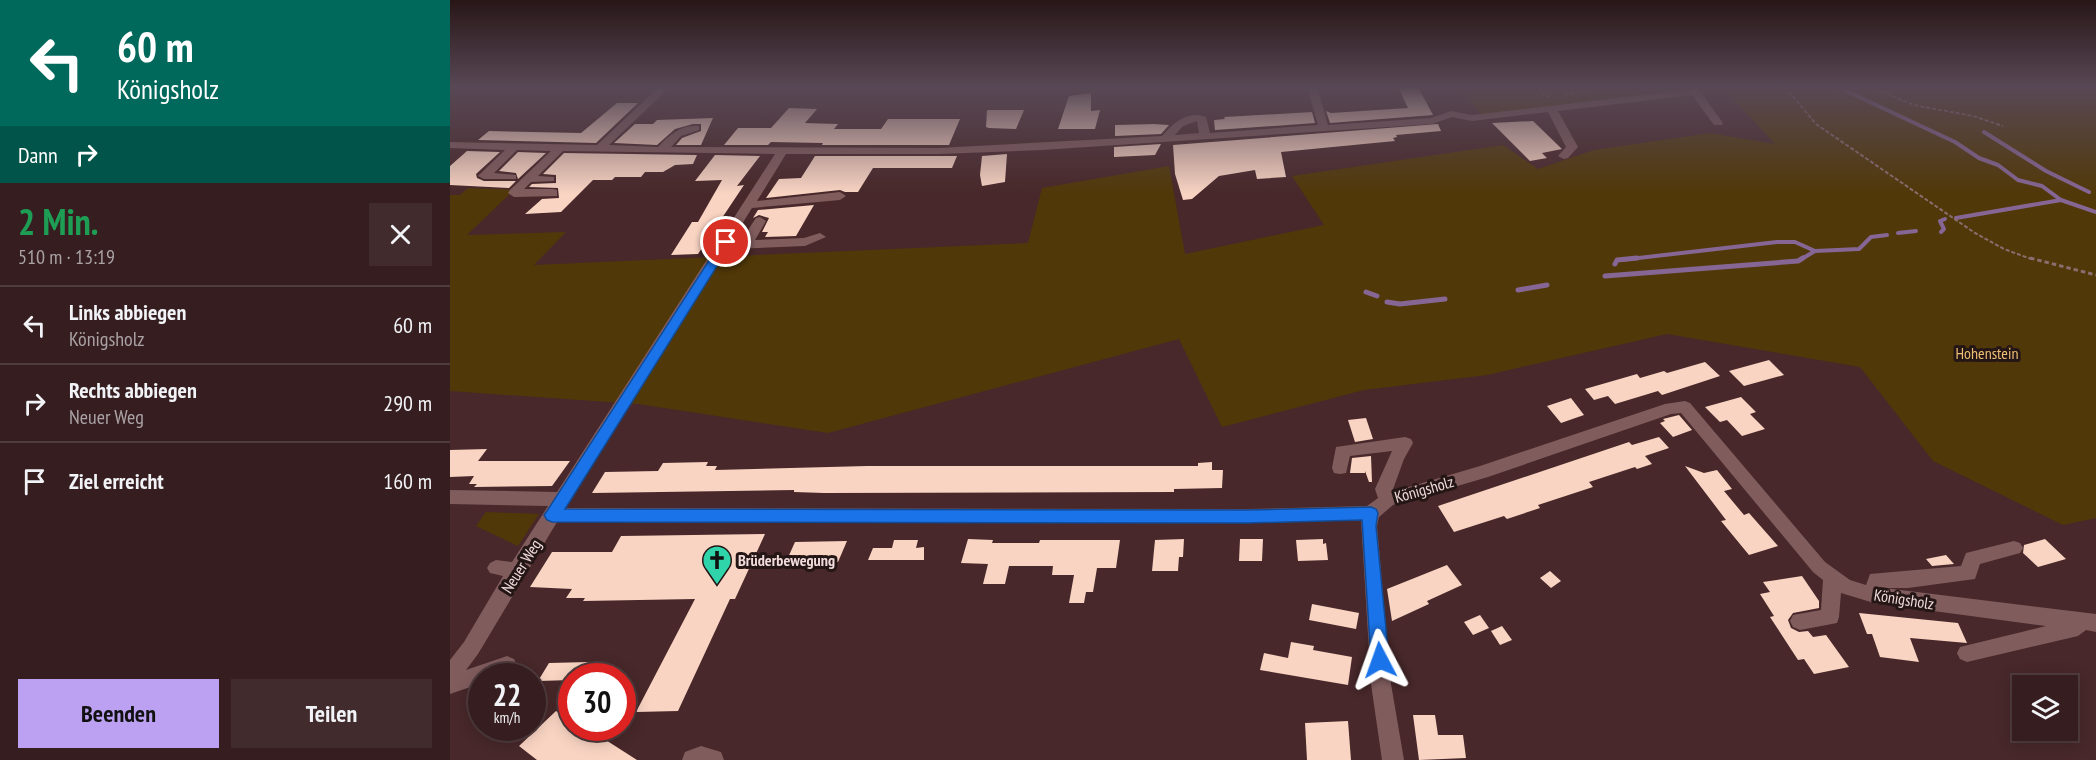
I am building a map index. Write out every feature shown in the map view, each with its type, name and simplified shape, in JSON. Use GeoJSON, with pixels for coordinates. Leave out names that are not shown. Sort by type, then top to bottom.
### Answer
{"type":"FeatureCollection","features":[{"type":"Feature","properties":{"kind":"street"},"geometry":{"type":"LineString","coordinates":[[599,149],[627,122]]}},
{"type":"Feature","properties":{"kind":"street"},"geometry":{"type":"LineString","coordinates":[[1167,137],[1183,122]]}},
{"type":"Feature","properties":{"kind":"street"},"geometry":{"type":"LineString","coordinates":[[1203,122],[1205,135]]}},
{"type":"Feature","properties":{"kind":"street"},"geometry":{"type":"LineString","coordinates":[[1322,122],[1324,129]]}},
{"type":"Feature","properties":{"kind":"street"},"geometry":{"type":"LineString","coordinates":[[450,145],[661,150],[939,151],[1042,147],[1412,122]]}},
{"type":"Feature","properties":{"kind":"street"},"geometry":{"type":"LineString","coordinates":[[1561,122],[1572,147],[1564,156]]}},
{"type":"Feature","properties":{"kind":"street"},"geometry":{"type":"LineString","coordinates":[[661,150],[677,134],[695,128]]}},
{"type":"Feature","properties":{"kind":"street"},"geometry":{"type":"LineString","coordinates":[[512,177],[484,176],[514,147]]}},
{"type":"Feature","properties":{"kind":"street"},"geometry":{"type":"LineString","coordinates":[[553,193],[514,193],[560,148]]}},
{"type":"Feature","properties":{"kind":"street","name":"Neuer Weg"},"geometry":{"type":"LineString","coordinates":[[450,675],[471,648],[517,570],[750,205],[782,151]]}},
{"type":"Feature","properties":{"kind":"street"},"geometry":{"type":"LineString","coordinates":[[528,178],[550,179]]}},
{"type":"Feature","properties":{"kind":"street"},"geometry":{"type":"LineString","coordinates":[[750,205],[840,196]]}},
{"type":"Feature","properties":{"kind":"street"},"geometry":{"type":"LineString","coordinates":[[746,244],[760,221]]}},
{"type":"Feature","properties":{"kind":"street"},"geometry":{"type":"LineString","coordinates":[[720,252],[746,244],[805,242],[820,237]]}},
{"type":"Feature","properties":{"kind":"street","name":"Königsholz"},"geometry":{"type":"LineString","coordinates":[[1371,513],[1387,500],[1482,472],[1670,408],[1685,407],[1819,567],[1832,579],[1852,589],[1874,594],[1966,608],[2088,622]]}},
{"type":"Feature","properties":{"kind":"street"},"geometry":{"type":"LineString","coordinates":[[1340,468],[1342,451],[1405,443],[1383,489],[1387,500]]}},
{"type":"Feature","properties":{"kind":"street"},"geometry":{"type":"LineString","coordinates":[[450,497],[563,499]]}},
{"type":"Feature","properties":{"kind":"street"},"geometry":{"type":"LineString","coordinates":[[552,515],[1247,516],[1371,513],[1368,526],[1382,684],[1393,760]]}},
{"type":"Feature","properties":{"kind":"street"},"geometry":{"type":"LineString","coordinates":[[1874,594],[1876,580],[1908,580],[1969,573],[1972,558],[2014,548]]}},
{"type":"Feature","properties":{"kind":"street"},"geometry":{"type":"LineString","coordinates":[[496,568],[517,570]]}},
{"type":"Feature","properties":{"kind":"street"},"geometry":{"type":"LineString","coordinates":[[1800,621],[1830,617],[1832,579]]}},
{"type":"Feature","properties":{"kind":"street"},"geometry":{"type":"LineString","coordinates":[[1967,653],[2078,627],[2088,622]]}},
{"type":"Feature","properties":{"kind":"street"},"geometry":{"type":"LineString","coordinates":[[450,685],[468,679]]}},
{"type":"Feature","properties":{"kind":"street"},"geometry":{"type":"LineString","coordinates":[[693,760],[701,757],[713,760]]}},
{"type":"Feature","properties":{"kind":"path"},"geometry":{"type":"LineString","coordinates":[[1815,122],[1968,229],[2004,249],[2041,262],[2096,274]]}},
{"type":"Feature","properties":{"kind":"path"},"geometry":{"type":"LineString","coordinates":[[1992,122],[2003,126]]}},
{"type":"Feature","properties":{"kind":"green space","name":"Hohenstein"},"geometry":{"type":"Polygon","coordinates":[[[1755,122],[2096,122],[2096,518],[2063,525],[1933,461],[1860,367],[1667,334],[1487,375],[1364,390],[1222,427],[1179,339],[828,433],[638,404],[450,391],[450,195],[460,195],[468,188],[514,190],[467,235],[566,232],[534,265],[1028,243],[1042,188],[1169,166],[1185,254],[1324,225],[1292,176],[1503,145],[1538,169],[1594,150],[1710,133],[1775,144],[1755,122]]]}},
{"type":"Feature","properties":{"kind":"green space"},"geometry":{"type":"Polygon","coordinates":[[[486,512],[539,514],[518,546],[476,526],[486,512]]]}},
{"type":"Feature","properties":{"kind":"building"},"geometry":{"type":"Polygon","coordinates":[[[594,122],[618,122],[596,143],[478,140],[489,131],[581,133],[594,122]]]}},
{"type":"Feature","properties":{"kind":"building"},"geometry":{"type":"Polygon","coordinates":[[[711,122],[701,145],[676,145],[682,138],[701,131],[701,124],[675,129],[657,145],[614,143],[635,124],[711,122]]]}},
{"type":"Feature","properties":{"kind":"building"},"geometry":{"type":"Polygon","coordinates":[[[776,122],[838,124],[834,129],[881,129],[886,122],[959,122],[949,145],[822,145],[823,143],[771,142],[768,145],[724,145],[738,128],[771,128],[776,122]]]}},
{"type":"Feature","properties":{"kind":"building"},"geometry":{"type":"Polygon","coordinates":[[[986,122],[1019,122],[1016,129],[986,127],[986,122]]]}},
{"type":"Feature","properties":{"kind":"building"},"geometry":{"type":"Polygon","coordinates":[[[1060,122],[1097,122],[1095,129],[1058,129],[1060,122]]]}},
{"type":"Feature","properties":{"kind":"building"},"geometry":{"type":"Polygon","coordinates":[[[1214,122],[1315,123],[1215,130],[1214,122]]]}},
{"type":"Feature","properties":{"kind":"building"},"geometry":{"type":"Polygon","coordinates":[[[1535,122],[1562,149],[1542,153],[1547,158],[1530,161],[1492,123],[1535,122]]]}},
{"type":"Feature","properties":{"kind":"building"},"geometry":{"type":"Polygon","coordinates":[[[1438,124],[1441,131],[1396,135],[1397,137],[1393,138],[1395,141],[1281,152],[1286,177],[1257,179],[1255,170],[1219,176],[1192,199],[1183,200],[1175,174],[1173,145],[1438,124]]]}},
{"type":"Feature","properties":{"kind":"building"},"geometry":{"type":"Polygon","coordinates":[[[1115,125],[1169,125],[1161,134],[1115,136],[1115,125]]]}},
{"type":"Feature","properties":{"kind":"building"},"geometry":{"type":"Polygon","coordinates":[[[1161,144],[1155,155],[1114,157],[1114,147],[1161,144]]]}},
{"type":"Feature","properties":{"kind":"building"},"geometry":{"type":"Polygon","coordinates":[[[467,151],[500,152],[476,174],[477,178],[484,181],[516,181],[509,188],[450,185],[450,166],[467,151]]]}},
{"type":"Feature","properties":{"kind":"building"},"geometry":{"type":"Polygon","coordinates":[[[518,152],[546,153],[518,179],[516,173],[499,171],[518,152]]]}},
{"type":"Feature","properties":{"kind":"building"},"geometry":{"type":"Polygon","coordinates":[[[564,153],[697,155],[693,164],[675,165],[663,172],[645,172],[641,177],[593,180],[561,212],[525,214],[542,199],[559,198],[558,188],[529,187],[532,184],[556,183],[556,175],[543,174],[564,153]]]}},
{"type":"Feature","properties":{"kind":"building"},"geometry":{"type":"Polygon","coordinates":[[[1007,154],[1005,182],[982,186],[980,175],[982,156],[1007,154]]]}},
{"type":"Feature","properties":{"kind":"building"},"geometry":{"type":"Polygon","coordinates":[[[715,155],[760,156],[737,186],[744,185],[698,254],[671,255],[692,222],[698,222],[722,180],[695,181],[715,155]]]}},
{"type":"Feature","properties":{"kind":"building"},"geometry":{"type":"Polygon","coordinates":[[[815,156],[957,156],[952,168],[873,168],[858,192],[840,190],[766,198],[779,179],[801,178],[815,156]]]}},
{"type":"Feature","properties":{"kind":"building"},"geometry":{"type":"Polygon","coordinates":[[[814,205],[796,236],[765,237],[768,232],[762,232],[769,218],[759,215],[753,218],[758,210],[814,205]]]}},
{"type":"Feature","properties":{"kind":"building"},"geometry":{"type":"Polygon","coordinates":[[[1769,360],[1784,375],[1744,386],[1729,371],[1769,360]]]}},
{"type":"Feature","properties":{"kind":"building"},"geometry":{"type":"Polygon","coordinates":[[[1705,362],[1720,376],[1662,395],[1658,391],[1615,404],[1608,396],[1594,400],[1585,389],[1637,374],[1640,378],[1705,362]]]}},
{"type":"Feature","properties":{"kind":"building"},"geometry":{"type":"Polygon","coordinates":[[[1741,397],[1756,412],[1750,414],[1765,429],[1742,436],[1727,420],[1720,422],[1705,407],[1741,397]]]}},
{"type":"Feature","properties":{"kind":"building"},"geometry":{"type":"Polygon","coordinates":[[[1571,398],[1584,415],[1561,423],[1547,406],[1571,398]]]}},
{"type":"Feature","properties":{"kind":"building"},"geometry":{"type":"Polygon","coordinates":[[[1679,415],[1692,430],[1673,437],[1660,423],[1665,421],[1663,419],[1679,415]]]}},
{"type":"Feature","properties":{"kind":"building"},"geometry":{"type":"Polygon","coordinates":[[[1366,418],[1373,439],[1355,442],[1348,420],[1366,418]]]}},
{"type":"Feature","properties":{"kind":"building"},"geometry":{"type":"Polygon","coordinates":[[[1659,437],[1669,448],[1645,456],[1652,464],[1589,482],[1593,487],[1538,505],[1540,508],[1507,519],[1504,516],[1454,532],[1438,506],[1629,442],[1632,445],[1659,437]]]}},
{"type":"Feature","properties":{"kind":"building"},"geometry":{"type":"Polygon","coordinates":[[[487,449],[478,461],[570,461],[552,486],[474,487],[477,484],[469,484],[474,476],[450,477],[450,450],[487,449]]]}},
{"type":"Feature","properties":{"kind":"building"},"geometry":{"type":"Polygon","coordinates":[[[1371,456],[1372,482],[1369,482],[1365,471],[1365,473],[1350,473],[1352,458],[1371,456]]]}},
{"type":"Feature","properties":{"kind":"building"},"geometry":{"type":"Polygon","coordinates":[[[708,462],[706,466],[717,466],[715,470],[867,466],[1198,466],[1198,463],[1212,462],[1212,470],[1223,470],[1222,488],[1174,489],[1174,492],[824,493],[794,492],[794,490],[592,493],[605,472],[658,471],[663,463],[708,462]]]}},
{"type":"Feature","properties":{"kind":"building"},"geometry":{"type":"Polygon","coordinates":[[[1685,466],[1704,473],[1717,470],[1732,489],[1724,491],[1744,515],[1749,513],[1778,546],[1749,555],[1721,521],[1726,520],[1685,466]]]}},
{"type":"Feature","properties":{"kind":"building"},"geometry":{"type":"Polygon","coordinates":[[[765,534],[735,599],[730,599],[678,711],[636,712],[695,599],[583,601],[585,598],[566,598],[572,589],[530,587],[552,552],[612,552],[621,536],[765,534]]]}},
{"type":"Feature","properties":{"kind":"building"},"geometry":{"type":"Polygon","coordinates":[[[968,539],[993,540],[992,543],[1039,543],[1040,540],[1120,540],[1116,568],[1097,568],[1093,592],[1086,592],[1084,603],[1069,603],[1074,575],[1052,575],[1053,566],[1009,566],[1005,584],[983,584],[988,564],[961,563],[968,539]]]}},
{"type":"Feature","properties":{"kind":"building"},"geometry":{"type":"Polygon","coordinates":[[[1184,539],[1183,557],[1179,557],[1178,571],[1152,571],[1155,540],[1184,539]]]}},
{"type":"Feature","properties":{"kind":"building"},"geometry":{"type":"Polygon","coordinates":[[[1240,539],[1263,539],[1262,561],[1239,561],[1240,539]]]}},
{"type":"Feature","properties":{"kind":"building"},"geometry":{"type":"Polygon","coordinates":[[[1323,539],[1323,544],[1326,543],[1328,560],[1298,561],[1296,540],[1323,539]]]}},
{"type":"Feature","properties":{"kind":"building"},"geometry":{"type":"Polygon","coordinates":[[[2045,539],[2066,559],[2038,567],[2023,553],[2024,545],[2045,539]]]}},
{"type":"Feature","properties":{"kind":"building"},"geometry":{"type":"Polygon","coordinates":[[[894,540],[918,540],[916,548],[924,547],[924,560],[868,560],[873,548],[892,548],[894,540]]]}},
{"type":"Feature","properties":{"kind":"building"},"geometry":{"type":"Polygon","coordinates":[[[847,541],[838,562],[786,562],[795,542],[847,541]]]}},
{"type":"Feature","properties":{"kind":"building"},"geometry":{"type":"Polygon","coordinates":[[[1946,555],[1954,564],[1932,566],[1926,559],[1946,555]]]}},
{"type":"Feature","properties":{"kind":"building"},"geometry":{"type":"Polygon","coordinates":[[[1447,565],[1462,585],[1427,601],[1429,604],[1392,621],[1387,589],[1447,565]]]}},
{"type":"Feature","properties":{"kind":"building"},"geometry":{"type":"Polygon","coordinates":[[[1550,571],[1561,581],[1551,588],[1540,578],[1550,571]]]}},
{"type":"Feature","properties":{"kind":"building"},"geometry":{"type":"Polygon","coordinates":[[[1802,576],[1819,601],[1819,608],[1793,613],[1788,620],[1791,628],[1799,632],[1808,631],[1813,637],[1826,635],[1849,667],[1814,674],[1804,659],[1798,660],[1770,617],[1774,616],[1760,594],[1770,592],[1763,582],[1802,576]]]}},
{"type":"Feature","properties":{"kind":"building"},"geometry":{"type":"Polygon","coordinates":[[[1312,604],[1359,613],[1356,629],[1309,620],[1312,604]]]}},
{"type":"Feature","properties":{"kind":"building"},"geometry":{"type":"Polygon","coordinates":[[[1859,613],[1958,623],[1967,643],[1910,638],[1919,662],[1880,657],[1872,634],[1867,634],[1859,613]]]}},
{"type":"Feature","properties":{"kind":"building"},"geometry":{"type":"Polygon","coordinates":[[[1480,615],[1489,628],[1473,635],[1464,622],[1480,615]]]}},
{"type":"Feature","properties":{"kind":"building"},"geometry":{"type":"Polygon","coordinates":[[[1502,626],[1512,640],[1500,645],[1491,631],[1502,626]]]}},
{"type":"Feature","properties":{"kind":"building"},"geometry":{"type":"Polygon","coordinates":[[[1291,642],[1314,646],[1313,650],[1352,657],[1348,685],[1260,670],[1264,653],[1288,658],[1291,642]]]}},
{"type":"Feature","properties":{"kind":"building"},"geometry":{"type":"Polygon","coordinates":[[[589,662],[558,663],[558,680],[546,681],[546,668],[549,663],[589,662]]]}},
{"type":"Feature","properties":{"kind":"building"},"geometry":{"type":"Polygon","coordinates":[[[556,711],[558,712],[558,741],[607,741],[637,760],[537,760],[519,746],[524,741],[546,741],[546,720],[556,711]]]}},
{"type":"Feature","properties":{"kind":"building"},"geometry":{"type":"Polygon","coordinates":[[[1413,715],[1435,715],[1438,735],[1463,735],[1466,758],[1419,760],[1413,715]]]}},
{"type":"Feature","properties":{"kind":"building"},"geometry":{"type":"Polygon","coordinates":[[[1348,721],[1351,760],[1307,760],[1305,723],[1348,721]]]}},
{"type":"Feature","properties":{"kind":"waterway"},"geometry":{"type":"LineString","coordinates":[[1913,122],[1955,142],[1979,158],[1998,165],[2018,180],[2042,186],[2061,200]]}},
{"type":"Feature","properties":{"kind":"waterway"},"geometry":{"type":"LineString","coordinates":[[1984,132],[2046,171],[2089,192]]}},
{"type":"Feature","properties":{"kind":"waterway"},"geometry":{"type":"LineString","coordinates":[[1956,218],[2061,200]]}},
{"type":"Feature","properties":{"kind":"waterway"},"geometry":{"type":"LineString","coordinates":[[2061,200],[2096,212]]}},
{"type":"Feature","properties":{"kind":"waterway"},"geometry":{"type":"LineString","coordinates":[[1941,232],[1944,229],[1940,221],[1945,219]]}},
{"type":"Feature","properties":{"kind":"waterway"},"geometry":{"type":"LineString","coordinates":[[1898,233],[1916,231]]}},
{"type":"Feature","properties":{"kind":"waterway"},"geometry":{"type":"LineString","coordinates":[[1815,251],[1859,249],[1871,237],[1887,235]]}},
{"type":"Feature","properties":{"kind":"waterway"},"geometry":{"type":"LineString","coordinates":[[1621,260],[1777,242],[1795,242],[1815,251]]}},
{"type":"Feature","properties":{"kind":"waterway"},"geometry":{"type":"LineString","coordinates":[[1800,260],[1815,251]]}},
{"type":"Feature","properties":{"kind":"waterway"},"geometry":{"type":"LineString","coordinates":[[1615,264],[1617,260],[1637,258]]}},
{"type":"Feature","properties":{"kind":"waterway"},"geometry":{"type":"LineString","coordinates":[[1605,276],[1798,261],[1803,258]]}},
{"type":"Feature","properties":{"kind":"waterway"},"geometry":{"type":"LineString","coordinates":[[1518,290],[1547,285]]}},
{"type":"Feature","properties":{"kind":"waterway"},"geometry":{"type":"LineString","coordinates":[[1366,292],[1377,296]]}},
{"type":"Feature","properties":{"kind":"waterway"},"geometry":{"type":"LineString","coordinates":[[1387,302],[1400,304],[1445,299]]}},
{"type":"Feature","properties":{"kind":"place","name":"Brüderbewegung"},"geometry":{"type":"Point","coordinates":[717,586]}},
{"type":"Feature","properties":{"kind":"route"},"geometry":{"type":"LineString","coordinates":[[726,242],[552,515],[1247,516],[1371,513],[1368,526],[1380,660]]}}]}
